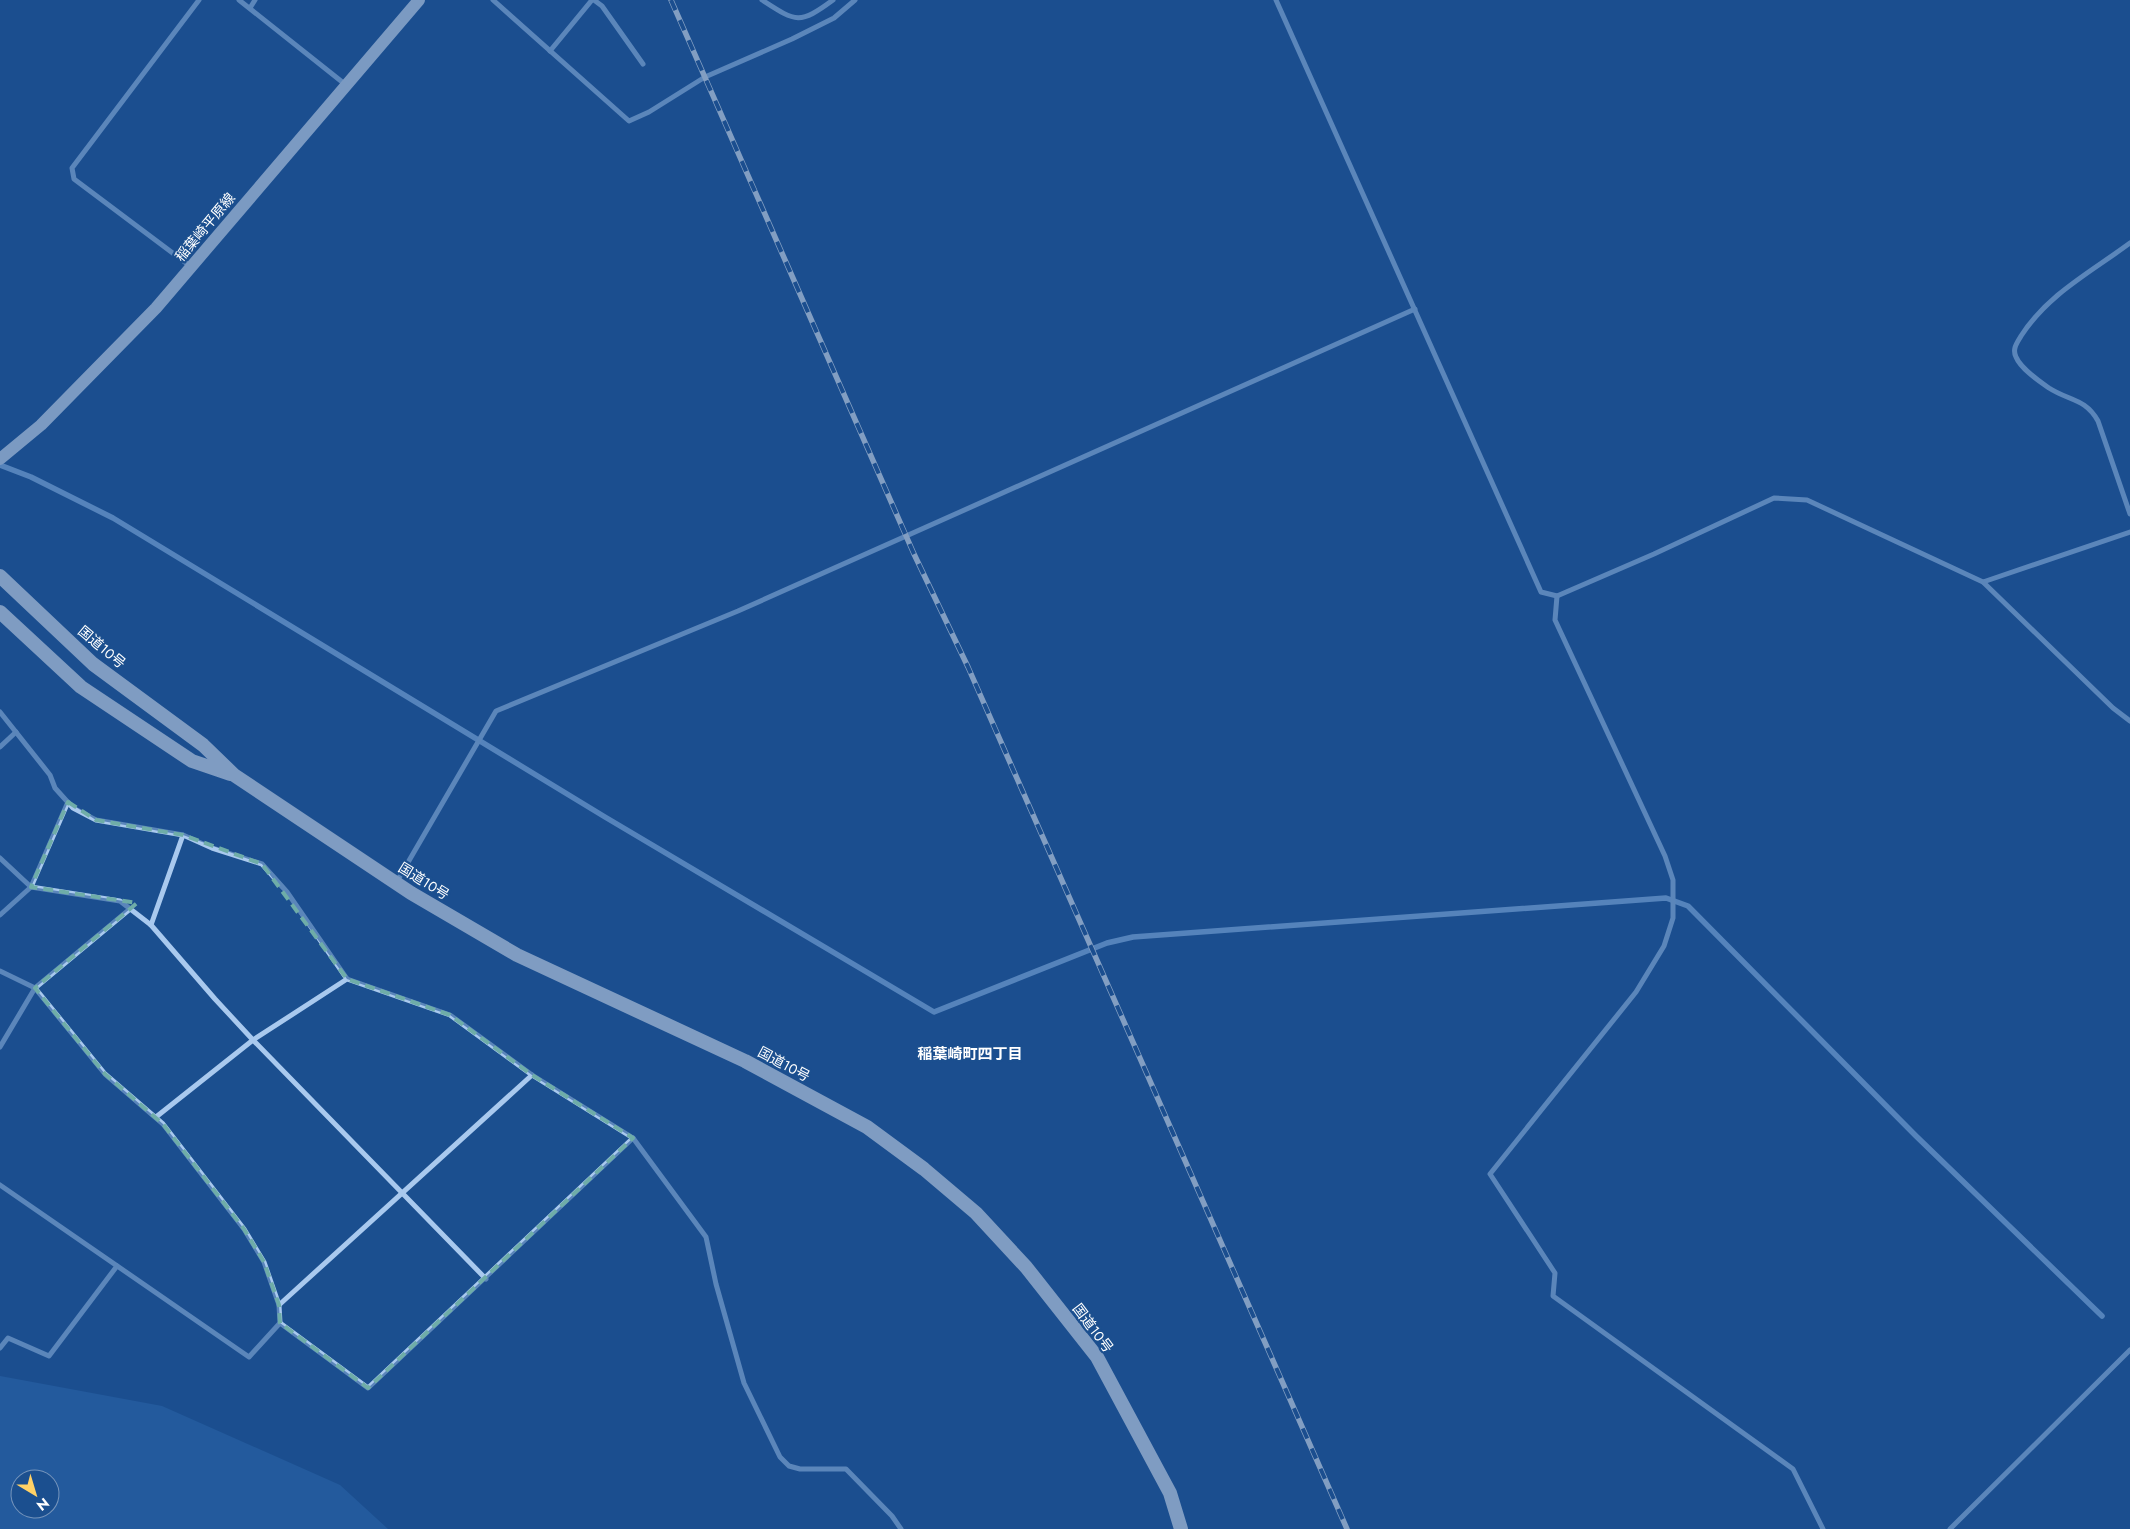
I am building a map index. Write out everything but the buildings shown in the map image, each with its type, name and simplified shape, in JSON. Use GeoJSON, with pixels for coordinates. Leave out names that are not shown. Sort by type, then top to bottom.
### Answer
{"type":"FeatureCollection","features":[{"type":"Feature","properties":{"kind":"highway","name":"国道10号"},"geometry":{"type":"LineString","coordinates":[[0,576],[93,664],[203,745],[234,775],[395,883],[518,955],[745,1062],[867,1126],[924,1169],[976,1213],[1026,1267],[1097,1358],[1170,1493],[1182,1529]]}},
{"type":"Feature","properties":{"kind":"highway","name":"国道10号"},"geometry":{"type":"LineString","coordinates":[[0,612],[81,687],[192,761],[234,775]]}},
{"type":"Feature","properties":{"kind":"main road","name":"稲葉崎平原線"},"geometry":{"type":"LineString","coordinates":[[0,459],[41,425],[156,308],[418,0]]}},
{"type":"Feature","properties":{"kind":"street"},"geometry":{"type":"LineString","coordinates":[[191,267],[74,179],[72,168],[199,0]]}},
{"type":"Feature","properties":{"kind":"street"},"geometry":{"type":"LineString","coordinates":[[238,0],[346,85]]}},
{"type":"Feature","properties":{"kind":"street"},"geometry":{"type":"LineString","coordinates":[[250,8],[255,0]]}},
{"type":"Feature","properties":{"kind":"street"},"geometry":{"type":"LineString","coordinates":[[493,0],[629,121],[649,112],[705,77],[834,18],[855,0]]}},
{"type":"Feature","properties":{"kind":"street"},"geometry":{"type":"LineString","coordinates":[[550,51],[593,0],[602,6],[643,64]]}},
{"type":"Feature","properties":{"kind":"street"},"geometry":{"type":"LineString","coordinates":[[762,0],[794,19],[806,17],[833,0]]}},
{"type":"Feature","properties":{"kind":"street"},"geometry":{"type":"LineString","coordinates":[[1276,0],[1541,592],[1557,596],[1654,554],[1774,498],[1807,500],[1983,582],[2113,708],[2130,721]]}},
{"type":"Feature","properties":{"kind":"street"},"geometry":{"type":"LineString","coordinates":[[2130,243],[2064,288],[2029,323],[2014,347],[2016,356],[2023,366],[2050,388],[2085,404],[2092,411],[2098,421],[2130,514]]}},
{"type":"Feature","properties":{"kind":"street"},"geometry":{"type":"LineString","coordinates":[[395,883],[496,711],[738,611],[1415,309]]}},
{"type":"Feature","properties":{"kind":"street"},"geometry":{"type":"LineString","coordinates":[[1983,582],[2130,532]]}},
{"type":"Feature","properties":{"kind":"street"},"geometry":{"type":"LineString","coordinates":[[1557,596],[1555,620],[1665,856],[1673,880],[1673,913],[1664,946],[1636,992],[1490,1174],[1555,1274],[1553,1296],[1792,1469],[1823,1529]]}},
{"type":"Feature","properties":{"kind":"street"},"geometry":{"type":"LineString","coordinates":[[0,712],[50,775],[55,788],[73,808],[96,820],[183,835],[212,848],[262,864],[287,892],[347,978],[450,1015],[532,1075],[633,1138],[706,1237],[716,1284],[744,1384],[780,1457],[789,1466],[800,1469],[846,1469],[892,1516],[901,1529]]}},
{"type":"Feature","properties":{"kind":"street"},"geometry":{"type":"LineString","coordinates":[[0,747],[16,732]]}},
{"type":"Feature","properties":{"kind":"street"},"geometry":{"type":"LineString","coordinates":[[0,915],[31,887],[68,802]]}},
{"type":"Feature","properties":{"kind":"street"},"geometry":{"type":"LineString","coordinates":[[151,925],[183,835]]}},
{"type":"Feature","properties":{"kind":"street"},"geometry":{"type":"LineString","coordinates":[[0,858],[31,887],[120,901],[151,925],[214,999],[486,1279]]}},
{"type":"Feature","properties":{"kind":"street"},"geometry":{"type":"LineString","coordinates":[[0,1047],[35,988],[130,909]]}},
{"type":"Feature","properties":{"kind":"street"},"geometry":{"type":"LineString","coordinates":[[0,971],[35,988],[105,1074],[163,1124],[244,1229],[264,1262],[278,1305],[280,1323],[368,1388],[486,1279],[633,1138]]}},
{"type":"Feature","properties":{"kind":"street"},"geometry":{"type":"LineString","coordinates":[[156,1117],[253,1040],[347,978]]}},
{"type":"Feature","properties":{"kind":"street"},"geometry":{"type":"LineString","coordinates":[[278,1305],[532,1075]]}},
{"type":"Feature","properties":{"kind":"street"},"geometry":{"type":"LineString","coordinates":[[0,1185],[249,1358],[280,1323]]}},
{"type":"Feature","properties":{"kind":"street"},"geometry":{"type":"LineString","coordinates":[[0,1348],[8,1338],[49,1356],[117,1266]]}},
{"type":"Feature","properties":{"kind":"street"},"geometry":{"type":"LineString","coordinates":[[1950,1529],[2130,1350]]}},
{"type":"Feature","properties":{"kind":"highlighted area"},"geometry":{"type":"Polygon","coordinates":[[[68,802],[96,820],[183,835],[262,864],[347,979],[450,1015],[532,1075],[633,1138],[368,1388],[280,1323],[279,1305],[264,1262],[244,1229],[163,1124],[105,1074],[35,988],[137,903],[31,887],[68,802]]]}},
{"type":"Feature","properties":{"kind":"shaded area"},"geometry":{"type":"Polygon","coordinates":[[[0,1376],[162,1406],[340,1485],[388,1529],[0,1529],[0,1376]]]}},
{"type":"Feature","properties":{"kind":"waterway"},"geometry":{"type":"LineString","coordinates":[[0,465],[31,477],[113,518],[605,817],[934,1012],[1107,943],[1133,937],[1666,898],[1688,906],[1916,1136],[2102,1316]]}},
{"type":"Feature","properties":{"kind":"railway"},"geometry":{"type":"LineString","coordinates":[[671,0],[914,554],[968,667],[1347,1529]]}},
{"type":"Feature","properties":{"kind":"district","name":"稲葉崎町四丁目"},"geometry":{"type":"Point","coordinates":[970,1054]}}]}
